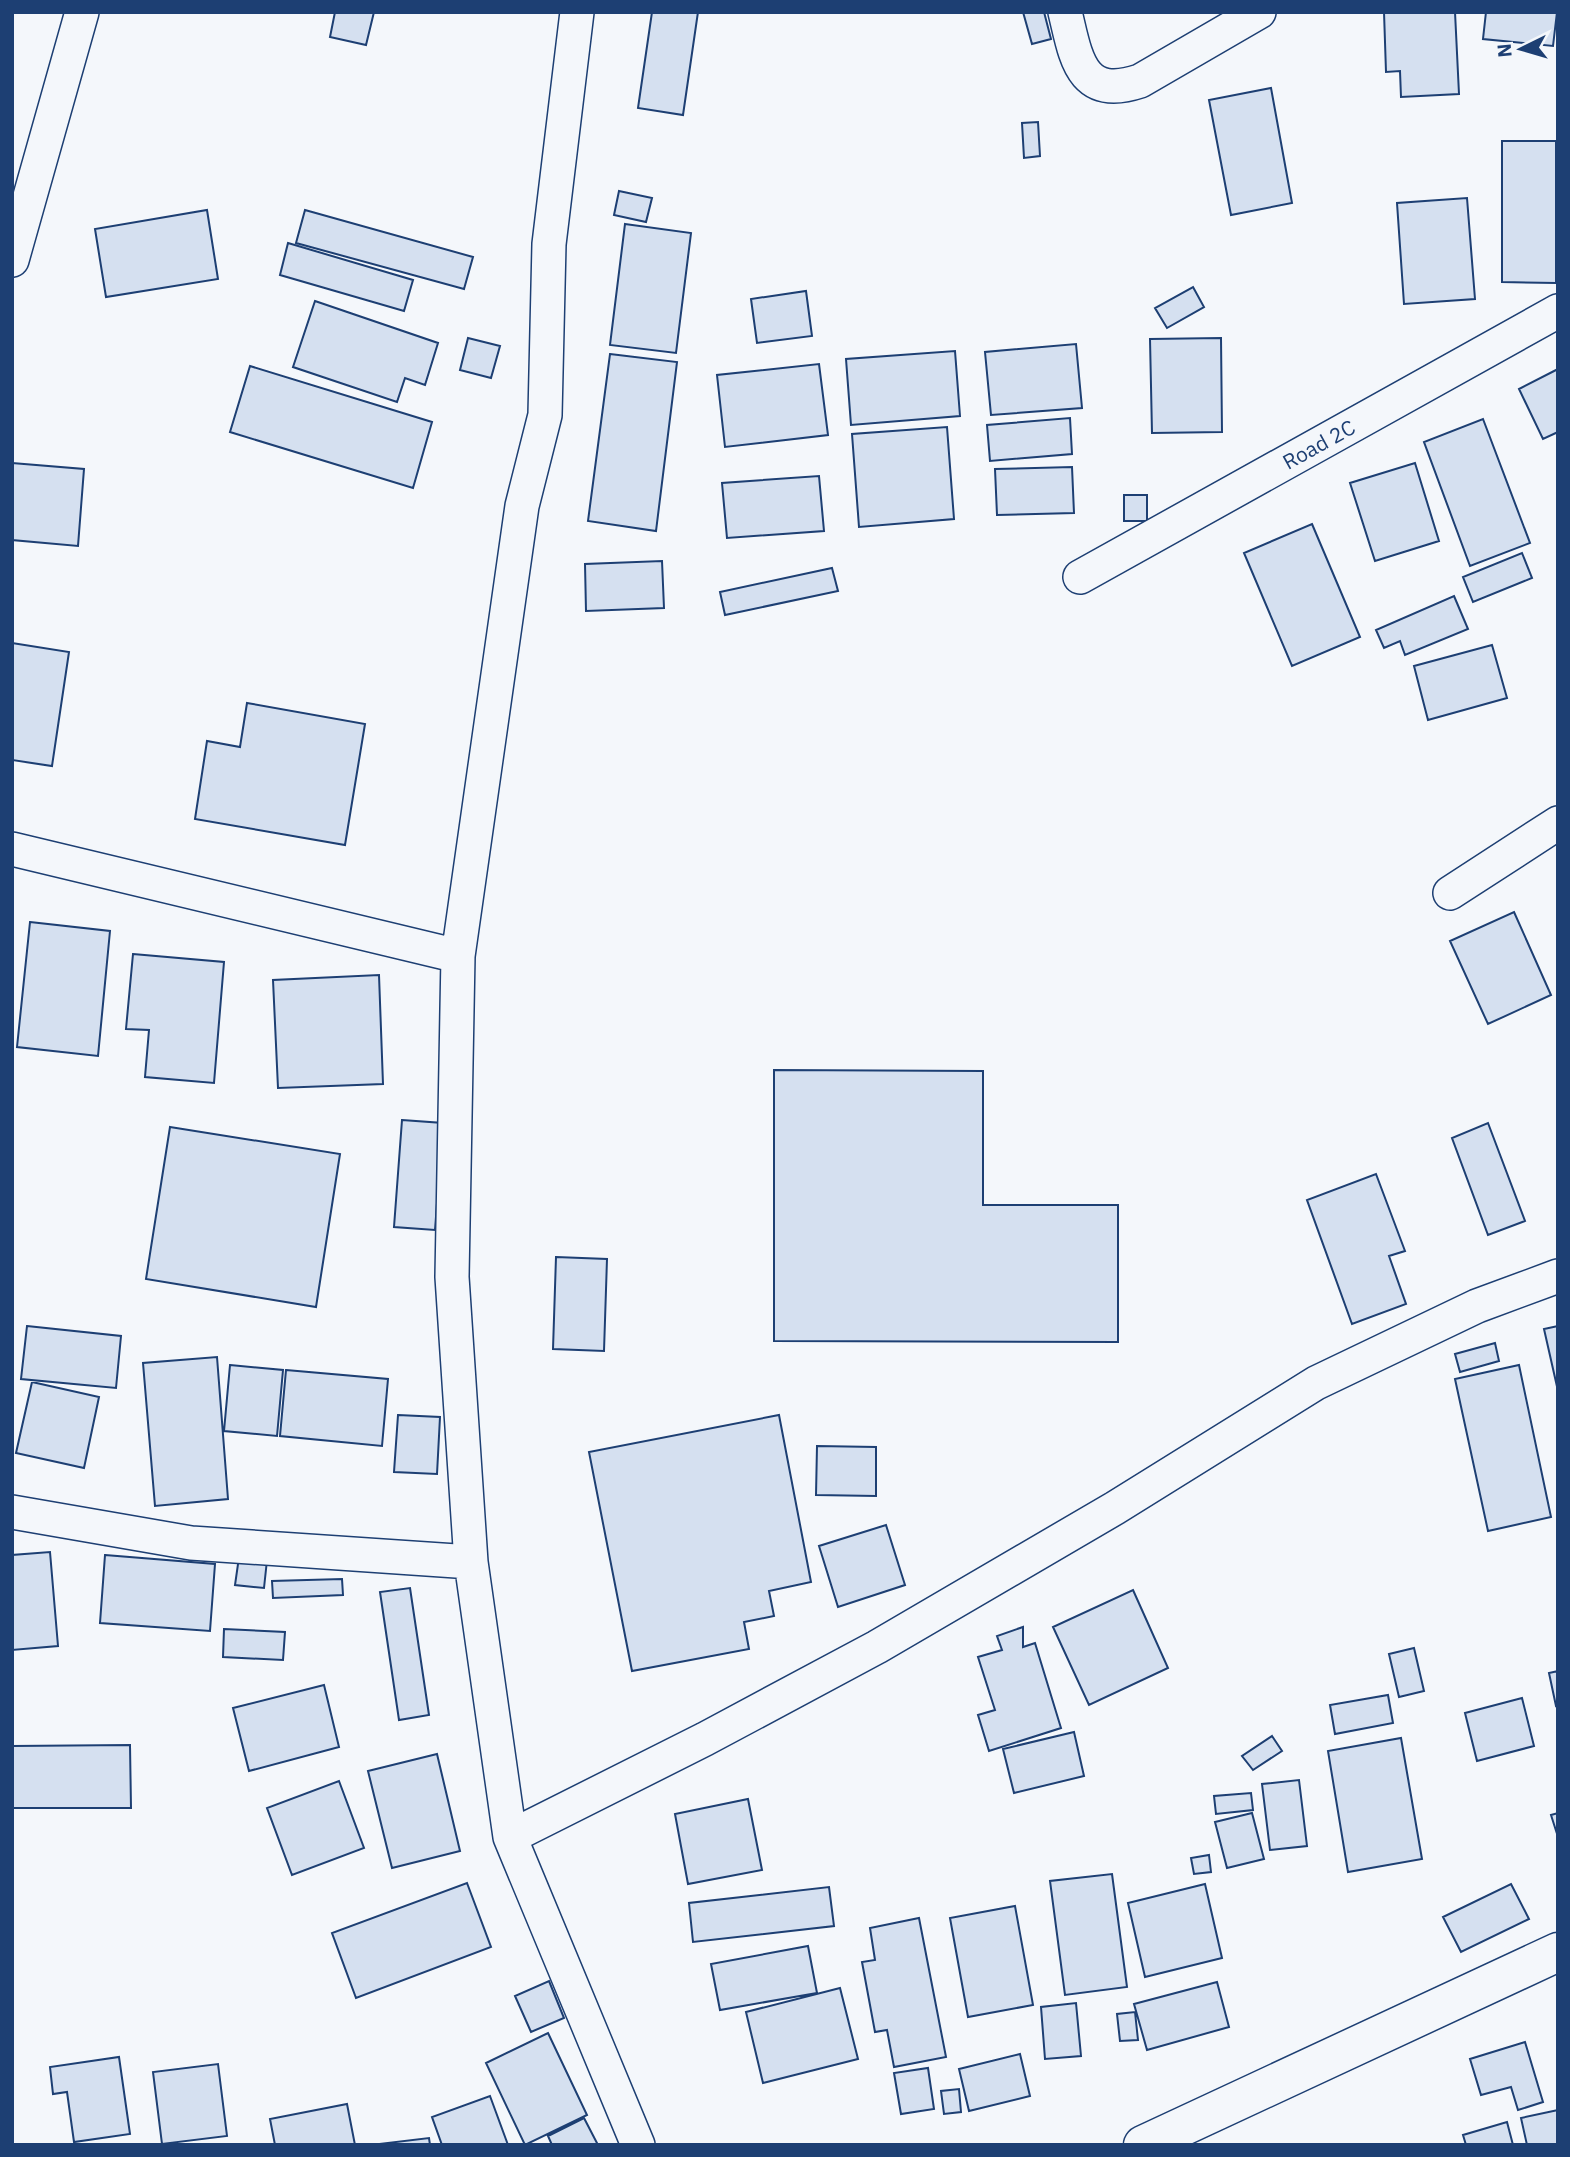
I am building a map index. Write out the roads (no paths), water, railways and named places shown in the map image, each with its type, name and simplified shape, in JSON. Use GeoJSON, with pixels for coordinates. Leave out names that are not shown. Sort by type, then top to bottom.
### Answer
{"type":"FeatureCollection","features":[{"type":"Feature","properties":{"kind":"street"},"geometry":{"type":"LineString","coordinates":[[12,260],[82,12]]}},
{"type":"Feature","properties":{"kind":"street"},"geometry":{"type":"LineString","coordinates":[[577,12],[550,244],[545,415],[522,506],[458,956],[452,1277],[471,1562],[510,1837],[638,2145]]}},
{"type":"Feature","properties":{"kind":"street"},"geometry":{"type":"LineString","coordinates":[[1065,12],[1077,62],[1090,80],[1110,86],[1140,81],[1259,12]]}},
{"type":"Feature","properties":{"kind":"street","name":"Road 2C"},"geometry":{"type":"LineString","coordinates":[[1080,577],[1558,311]]}},
{"type":"Feature","properties":{"kind":"street"},"geometry":{"type":"LineString","coordinates":[[1450,893],[1558,823]]}},
{"type":"Feature","properties":{"kind":"street"},"geometry":{"type":"LineString","coordinates":[[12,849],[458,956]]}},
{"type":"Feature","properties":{"kind":"street"},"geometry":{"type":"LineString","coordinates":[[510,1837],[705,1739],[877,1647],[1115,1508],[1316,1383],[1477,1306],[1558,1276]]}},
{"type":"Feature","properties":{"kind":"street"},"geometry":{"type":"LineString","coordinates":[[12,1512],[191,1543],[471,1562]]}},
{"type":"Feature","properties":{"kind":"street"},"geometry":{"type":"LineString","coordinates":[[1143,2145],[1558,1952]]}}]}
